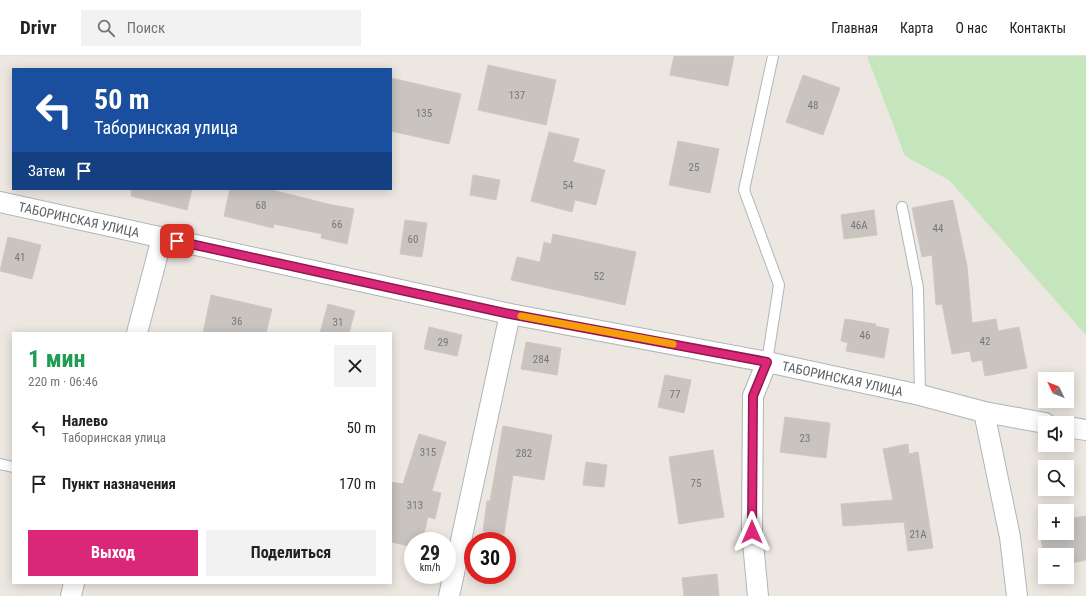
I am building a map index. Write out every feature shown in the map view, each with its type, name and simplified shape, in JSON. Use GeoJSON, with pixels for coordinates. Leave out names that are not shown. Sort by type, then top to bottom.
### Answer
{"type":"FeatureCollection","features":[{"type":"Feature","properties":{"kind":"street","name":"ТАБОРИНСКАЯ УЛИЦА"},"geometry":{"type":"LineString","coordinates":[[0,202],[510,314],[767,362],[920,395],[984,412],[1038,422]]}},
{"type":"Feature","properties":{"kind":"street"},"geometry":{"type":"LineString","coordinates":[[137,332],[162,238]]}},
{"type":"Feature","properties":{"kind":"street"},"geometry":{"type":"LineString","coordinates":[[449,596],[510,314]]}},
{"type":"Feature","properties":{"kind":"street"},"geometry":{"type":"LineString","coordinates":[[758,596],[752,532],[753,396],[767,362]]}},
{"type":"Feature","properties":{"kind":"street"},"geometry":{"type":"LineString","coordinates":[[984,412],[1010,537],[1017,596]]}},
{"type":"Feature","properties":{"kind":"street"},"geometry":{"type":"LineString","coordinates":[[1074,428],[1086,430]]}},
{"type":"Feature","properties":{"kind":"street"},"geometry":{"type":"LineString","coordinates":[[71,596],[74,584]]}},
{"type":"Feature","properties":{"kind":"lane"},"geometry":{"type":"LineString","coordinates":[[767,362],[779,285],[744,190],[773,56]]}},
{"type":"Feature","properties":{"kind":"lane"},"geometry":{"type":"LineString","coordinates":[[902,207],[918,288],[920,395]]}},
{"type":"Feature","properties":{"kind":"lane"},"geometry":{"type":"LineString","coordinates":[[0,464],[12,467]]}},
{"type":"Feature","properties":{"kind":"green space"},"geometry":{"type":"Polygon","coordinates":[[[867,56],[1086,56],[1086,335],[949,180],[905,156],[867,56]]]}},
{"type":"Feature","properties":{"kind":"building"},"geometry":{"type":"Polygon","coordinates":[[[674,56],[734,56],[728,86],[670,75],[674,56]]]}},
{"type":"Feature","properties":{"kind":"building"},"geometry":{"type":"Polygon","coordinates":[[[488,65],[556,80],[546,125],[478,110],[488,65]]]}},
{"type":"Feature","properties":{"kind":"building"},"geometry":{"type":"Polygon","coordinates":[[[803,75],[840,88],[823,135],[786,122],[803,75]]]}},
{"type":"Feature","properties":{"kind":"building"},"geometry":{"type":"Polygon","coordinates":[[[392,78],[461,94],[449,144],[392,131],[392,78]]]}},
{"type":"Feature","properties":{"kind":"building"},"geometry":{"type":"Polygon","coordinates":[[[549,132],[579,139],[573,162],[605,170],[596,205],[575,200],[572,212],[531,201],[549,132]]]}},
{"type":"Feature","properties":{"kind":"building"},"geometry":{"type":"Polygon","coordinates":[[[678,141],[719,149],[710,193],[669,185],[678,141]]]}},
{"type":"Feature","properties":{"kind":"building"},"geometry":{"type":"Polygon","coordinates":[[[473,175],[500,180],[496,200],[470,195],[473,175]]]}},
{"type":"Feature","properties":{"kind":"building"},"geometry":{"type":"Polygon","coordinates":[[[132,190],[192,190],[187,210],[131,196],[132,190]]]}},
{"type":"Feature","properties":{"kind":"building"},"geometry":{"type":"Polygon","coordinates":[[[230,190],[272,190],[354,209],[347,244],[321,238],[322,234],[274,224],[273,228],[224,216],[230,190]]]}},
{"type":"Feature","properties":{"kind":"building"},"geometry":{"type":"Polygon","coordinates":[[[953,200],[967,266],[972,323],[996,319],[998,331],[1019,327],[1027,368],[985,376],[982,360],[972,362],[970,351],[952,354],[942,304],[936,305],[932,255],[922,257],[912,208],[953,200]]]}},
{"type":"Feature","properties":{"kind":"building"},"geometry":{"type":"Polygon","coordinates":[[[874,210],[877,235],[844,239],[841,215],[874,210]]]}},
{"type":"Feature","properties":{"kind":"building"},"geometry":{"type":"Polygon","coordinates":[[[405,220],[427,223],[422,257],[400,254],[405,220]]]}},
{"type":"Feature","properties":{"kind":"building"},"geometry":{"type":"Polygon","coordinates":[[[553,234],[636,252],[625,305],[511,280],[517,257],[540,262],[544,242],[551,244],[553,234]]]}},
{"type":"Feature","properties":{"kind":"building"},"geometry":{"type":"Polygon","coordinates":[[[8,237],[41,245],[32,279],[0,271],[8,237]]]}},
{"type":"Feature","properties":{"kind":"building"},"geometry":{"type":"Polygon","coordinates":[[[211,295],[272,309],[266,332],[203,332],[211,295]]]}},
{"type":"Feature","properties":{"kind":"building"},"geometry":{"type":"Polygon","coordinates":[[[328,304],[355,311],[349,332],[320,332],[328,304]]]}},
{"type":"Feature","properties":{"kind":"building"},"geometry":{"type":"Polygon","coordinates":[[[845,319],[876,324],[875,326],[889,329],[884,358],[846,351],[848,343],[841,341],[845,319]]]}},
{"type":"Feature","properties":{"kind":"building"},"geometry":{"type":"Polygon","coordinates":[[[429,327],[462,335],[457,356],[424,349],[429,327]]]}},
{"type":"Feature","properties":{"kind":"building"},"geometry":{"type":"Polygon","coordinates":[[[526,342],[561,348],[557,375],[521,369],[526,342]]]}},
{"type":"Feature","properties":{"kind":"building"},"geometry":{"type":"Polygon","coordinates":[[[665,375],[691,380],[684,413],[658,407],[665,375]]]}},
{"type":"Feature","properties":{"kind":"building"},"geometry":{"type":"Polygon","coordinates":[[[785,417],[830,423],[826,458],[780,452],[785,417]]]}},
{"type":"Feature","properties":{"kind":"building"},"geometry":{"type":"Polygon","coordinates":[[[503,426],[552,435],[544,480],[513,475],[504,532],[483,531],[487,501],[490,501],[503,426]]]}},
{"type":"Feature","properties":{"kind":"building"},"geometry":{"type":"Polygon","coordinates":[[[419,434],[446,442],[432,491],[441,493],[435,519],[428,517],[424,532],[404,532],[404,545],[392,542],[392,482],[403,484],[419,434]]]}},
{"type":"Feature","properties":{"kind":"building"},"geometry":{"type":"Polygon","coordinates":[[[908,444],[909,454],[918,452],[933,548],[908,551],[904,522],[843,526],[841,504],[893,500],[883,449],[908,444]]]}},
{"type":"Feature","properties":{"kind":"building"},"geometry":{"type":"Polygon","coordinates":[[[713,450],[724,517],[679,524],[669,457],[713,450]]]}},
{"type":"Feature","properties":{"kind":"building"},"geometry":{"type":"Polygon","coordinates":[[[586,462],[607,465],[604,487],[583,485],[586,462]]]}},
{"type":"Feature","properties":{"kind":"building"},"geometry":{"type":"Polygon","coordinates":[[[1086,516],[1086,560],[1074,563],[1074,548],[1042,548],[1041,540],[1074,540],[1074,518],[1086,516]]]}},
{"type":"Feature","properties":{"kind":"building"},"geometry":{"type":"Polygon","coordinates":[[[717,574],[719,596],[684,596],[682,578],[717,574]]]}},
{"type":"Feature","properties":{"kind":"slow traffic"},"geometry":{"type":"LineString","coordinates":[[521,316],[673,344]]}},
{"type":"Feature","properties":{"kind":"route"},"geometry":{"type":"LineString","coordinates":[[177,241],[510,314],[767,362],[753,396],[752,532]]}}]}
